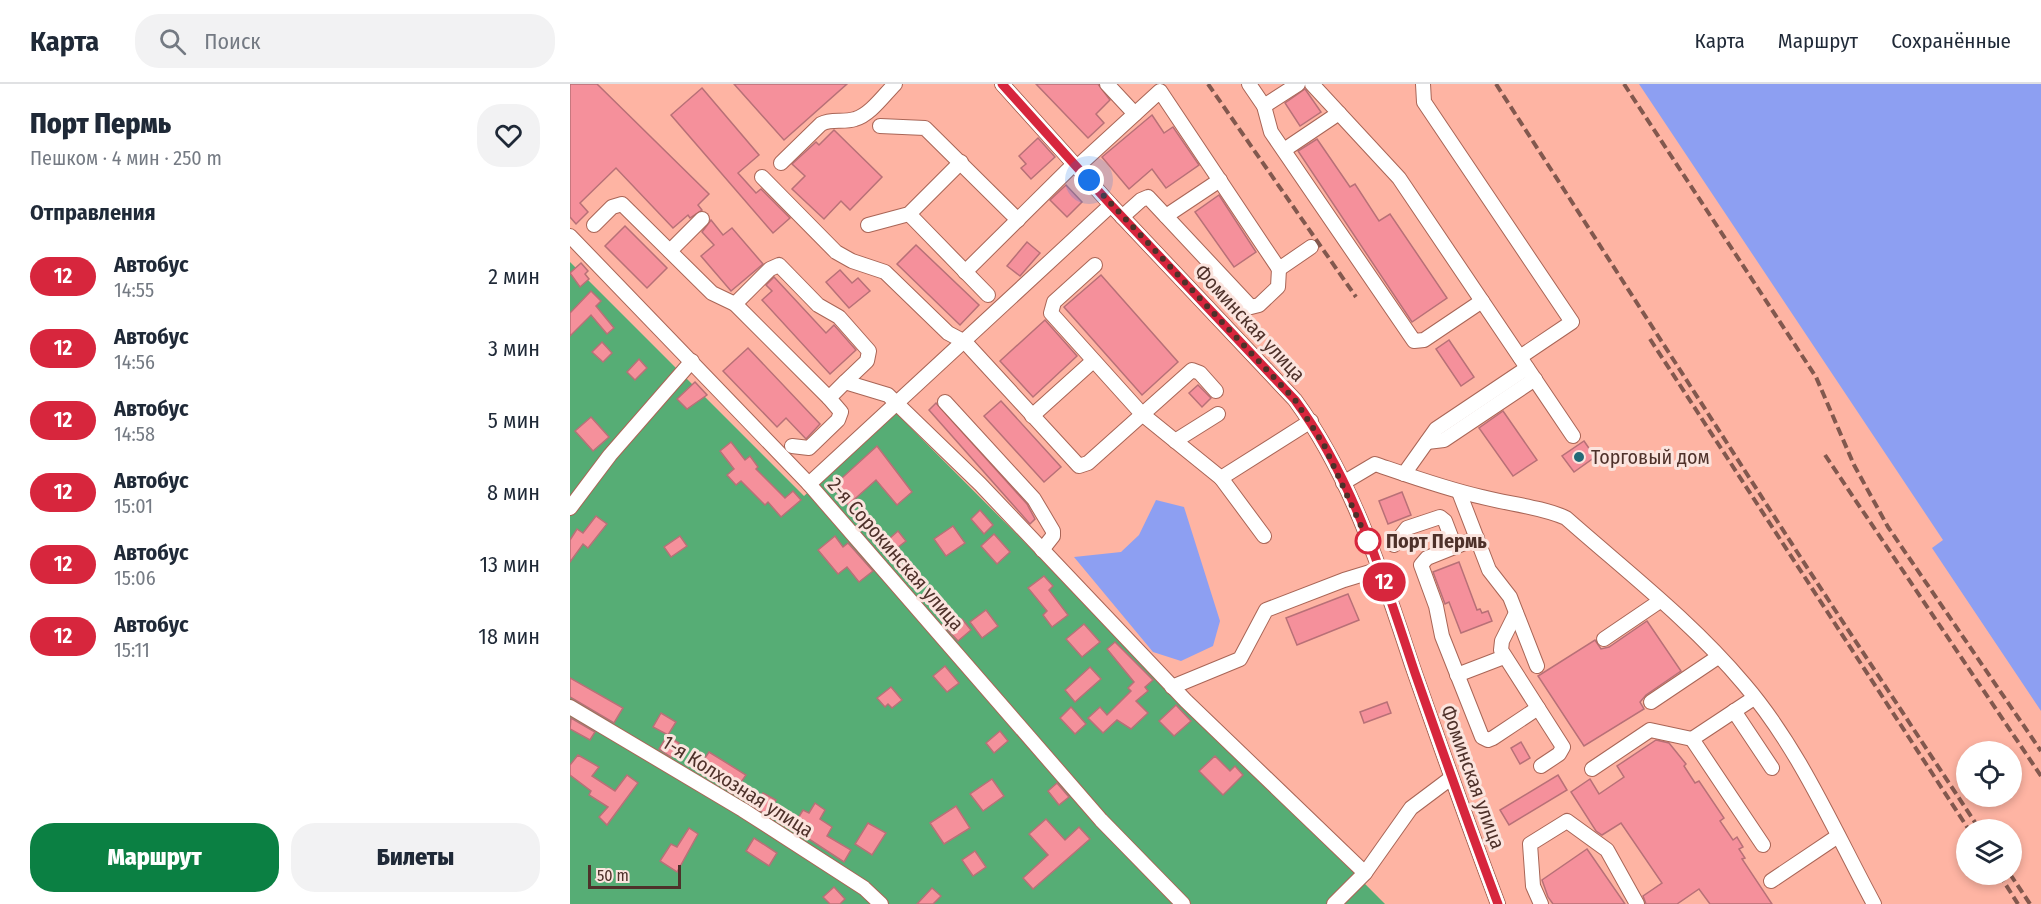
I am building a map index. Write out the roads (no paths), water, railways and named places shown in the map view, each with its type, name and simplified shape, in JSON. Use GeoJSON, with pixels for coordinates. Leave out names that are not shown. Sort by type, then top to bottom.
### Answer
{"type":"FeatureCollection","features":[{"type":"Feature","properties":{"kind":"street"},"geometry":{"type":"LineString","coordinates":[[781,163],[821,124],[828,120],[855,119],[862,116],[895,84]]}},
{"type":"Feature","properties":{"kind":"street"},"geometry":{"type":"LineString","coordinates":[[1107,84],[1135,114]]}},
{"type":"Feature","properties":{"kind":"street"},"geometry":{"type":"LineString","coordinates":[[1249,84],[1264,106],[1271,132],[1414,341],[1424,340],[1482,301]]}},
{"type":"Feature","properties":{"kind":"street"},"geometry":{"type":"LineString","coordinates":[[1264,106],[1298,84]]}},
{"type":"Feature","properties":{"kind":"street"},"geometry":{"type":"LineString","coordinates":[[1404,474],[1436,429],[1527,368],[1572,322],[1424,102],[1423,84]]}},
{"type":"Feature","properties":{"kind":"street","name":"Фоминская улица"},"geometry":{"type":"LineString","coordinates":[[1011,87],[1111,205],[1295,400],[1311,421],[1343,483],[1380,569],[1451,778],[1498,904]]}},
{"type":"Feature","properties":{"kind":"street"},"geometry":{"type":"LineString","coordinates":[[1319,87],[1339,113],[1399,178],[1573,436]]}},
{"type":"Feature","properties":{"kind":"street"},"geometry":{"type":"LineString","coordinates":[[965,272],[1076,166],[1135,114],[1158,88],[1279,269],[1278,287],[1259,304],[1251,307],[1148,197],[1144,197],[1122,217]]}},
{"type":"Feature","properties":{"kind":"street"},"geometry":{"type":"LineString","coordinates":[[1284,150],[1339,113]]}},
{"type":"Feature","properties":{"kind":"street"},"geometry":{"type":"LineString","coordinates":[[880,126],[925,128],[962,162],[1018,220]]}},
{"type":"Feature","properties":{"kind":"street"},"geometry":{"type":"LineString","coordinates":[[868,225],[909,214],[962,162]]}},
{"type":"Feature","properties":{"kind":"street"},"geometry":{"type":"LineString","coordinates":[[762,177],[837,252],[852,261],[885,272],[948,333],[965,342],[1075,462],[1084,466],[1192,370],[1200,373],[1216,391]]}},
{"type":"Feature","properties":{"kind":"street"},"geometry":{"type":"LineString","coordinates":[[1166,216],[1220,180]]}},
{"type":"Feature","properties":{"kind":"street"},"geometry":{"type":"LineString","coordinates":[[594,225],[612,207],[622,204],[712,292],[735,304],[841,411],[838,420],[809,448],[792,446]]}},
{"type":"Feature","properties":{"kind":"street"},"geometry":{"type":"LineString","coordinates":[[809,484],[1111,205]]}},
{"type":"Feature","properties":{"kind":"street"},"geometry":{"type":"LineString","coordinates":[[909,214],[988,295]]}},
{"type":"Feature","properties":{"kind":"street"},"geometry":{"type":"LineString","coordinates":[[670,251],[702,219]]}},
{"type":"Feature","properties":{"kind":"street","name":"2-я Сорокинская улица"},"geometry":{"type":"LineString","coordinates":[[570,236],[809,484],[1101,820],[1183,904]]}},
{"type":"Feature","properties":{"kind":"street"},"geometry":{"type":"LineString","coordinates":[[1279,269],[1311,247]]}},
{"type":"Feature","properties":{"kind":"street"},"geometry":{"type":"LineString","coordinates":[[1095,265],[1051,307],[1055,319],[1142,414],[1221,478],[1264,536]]}},
{"type":"Feature","properties":{"kind":"street"},"geometry":{"type":"LineString","coordinates":[[735,304],[770,269],[779,266],[818,305],[839,317],[869,351],[867,361],[829,398]]}},
{"type":"Feature","properties":{"kind":"street"},"geometry":{"type":"LineString","coordinates":[[570,508],[610,455],[692,361]]}},
{"type":"Feature","properties":{"kind":"street"},"geometry":{"type":"LineString","coordinates":[[1032,416],[1093,361]]}},
{"type":"Feature","properties":{"kind":"street"},"geometry":{"type":"LineString","coordinates":[[846,382],[888,395],[980,484],[1172,687],[1365,873]]}},
{"type":"Feature","properties":{"kind":"street"},"geometry":{"type":"LineString","coordinates":[[945,402],[1034,499],[1053,531],[1053,536],[1042,550]]}},
{"type":"Feature","properties":{"kind":"street"},"geometry":{"type":"LineString","coordinates":[[1175,441],[1218,414]]}},
{"type":"Feature","properties":{"kind":"street"},"geometry":{"type":"LineString","coordinates":[[1221,478],[1311,421]]}},
{"type":"Feature","properties":{"kind":"street"},"geometry":{"type":"LineString","coordinates":[[1343,483],[1376,464],[1459,492],[1530,509],[1550,510],[1566,518],[1660,601],[1718,657],[1754,698],[1800,765],[1874,904]]}},
{"type":"Feature","properties":{"kind":"street"},"geometry":{"type":"LineString","coordinates":[[1459,492],[1489,570],[1510,597],[1537,666]]}},
{"type":"Feature","properties":{"kind":"street"},"geometry":{"type":"LineString","coordinates":[[1426,506],[1432,519]]}},
{"type":"Feature","properties":{"kind":"street"},"geometry":{"type":"LineString","coordinates":[[1394,545],[1407,528],[1442,518],[1455,547]]}},
{"type":"Feature","properties":{"kind":"street"},"geometry":{"type":"LineString","coordinates":[[1477,538],[1427,558],[1421,565],[1436,606],[1442,636],[1479,733],[1485,740],[1493,738],[1538,708]]}},
{"type":"Feature","properties":{"kind":"street"},"geometry":{"type":"LineString","coordinates":[[1172,687],[1240,658],[1266,610],[1344,580],[1380,569]]}},
{"type":"Feature","properties":{"kind":"street"},"geometry":{"type":"LineString","coordinates":[[1604,639],[1660,601]]}},
{"type":"Feature","properties":{"kind":"street"},"geometry":{"type":"LineString","coordinates":[[1516,613],[1501,645],[1504,657],[1563,747],[1559,754],[1541,766]]}},
{"type":"Feature","properties":{"kind":"street"},"geometry":{"type":"LineString","coordinates":[[1457,675],[1504,657]]}},
{"type":"Feature","properties":{"kind":"street"},"geometry":{"type":"LineString","coordinates":[[1651,702],[1718,657]]}},
{"type":"Feature","properties":{"kind":"street"},"geometry":{"type":"LineString","coordinates":[[1692,739],[1754,698]]}},
{"type":"Feature","properties":{"kind":"street","name":"1-я Колхозная улица"},"geometry":{"type":"LineString","coordinates":[[570,707],[743,810],[864,888],[881,904]]}},
{"type":"Feature","properties":{"kind":"street"},"geometry":{"type":"LineString","coordinates":[[1734,711],[1772,768]]}},
{"type":"Feature","properties":{"kind":"street"},"geometry":{"type":"LineString","coordinates":[[1592,769],[1650,730],[1692,739],[1764,845]]}},
{"type":"Feature","properties":{"kind":"street"},"geometry":{"type":"LineString","coordinates":[[1334,904],[1365,873],[1411,808],[1451,778]]}},
{"type":"Feature","properties":{"kind":"street"},"geometry":{"type":"LineString","coordinates":[[1541,904],[1533,886],[1530,844],[1567,821],[1607,850],[1636,904]]}},
{"type":"Feature","properties":{"kind":"street"},"geometry":{"type":"LineString","coordinates":[[1771,881],[1838,836]]}},
{"type":"Feature","properties":{"kind":"water"},"geometry":{"type":"Polygon","coordinates":[[[1639,84],[2041,84],[2041,711],[1932,548],[1943,540],[1639,84]]]}},
{"type":"Feature","properties":{"kind":"water"},"geometry":{"type":"Polygon","coordinates":[[[1156,500],[1184,507],[1220,621],[1213,646],[1181,661],[1153,652],[1074,557],[1121,552],[1139,535],[1156,500]]]}},
{"type":"Feature","properties":{"kind":"railway"},"geometry":{"type":"LineString","coordinates":[[1208,84],[1356,297]]}},
{"type":"Feature","properties":{"kind":"railway"},"geometry":{"type":"LineString","coordinates":[[1496,84],[1810,572],[1973,819]]}},
{"type":"Feature","properties":{"kind":"railway"},"geometry":{"type":"LineString","coordinates":[[1624,84],[1816,377],[1854,465],[1888,527],[2041,751]]}},
{"type":"Feature","properties":{"kind":"railway"},"geometry":{"type":"LineString","coordinates":[[1650,339],[1962,819]]}},
{"type":"Feature","properties":{"kind":"railway"},"geometry":{"type":"LineString","coordinates":[[1825,455],[2041,776]]}},
{"type":"Feature","properties":{"kind":"railway"},"geometry":{"type":"LineString","coordinates":[[2006,885],[2018,904]]}},
{"type":"Feature","properties":{"kind":"railway"},"geometry":{"type":"LineString","coordinates":[[2017,885],[2030,904]]}},
{"type":"Feature","properties":{"kind":"place","name":"Торговый дом"},"geometry":{"type":"Point","coordinates":[1579,457]}},
{"type":"Feature","properties":{"kind":"place","name":"Порт Пермь"},"geometry":{"type":"Point","coordinates":[1368,541]}}]}
